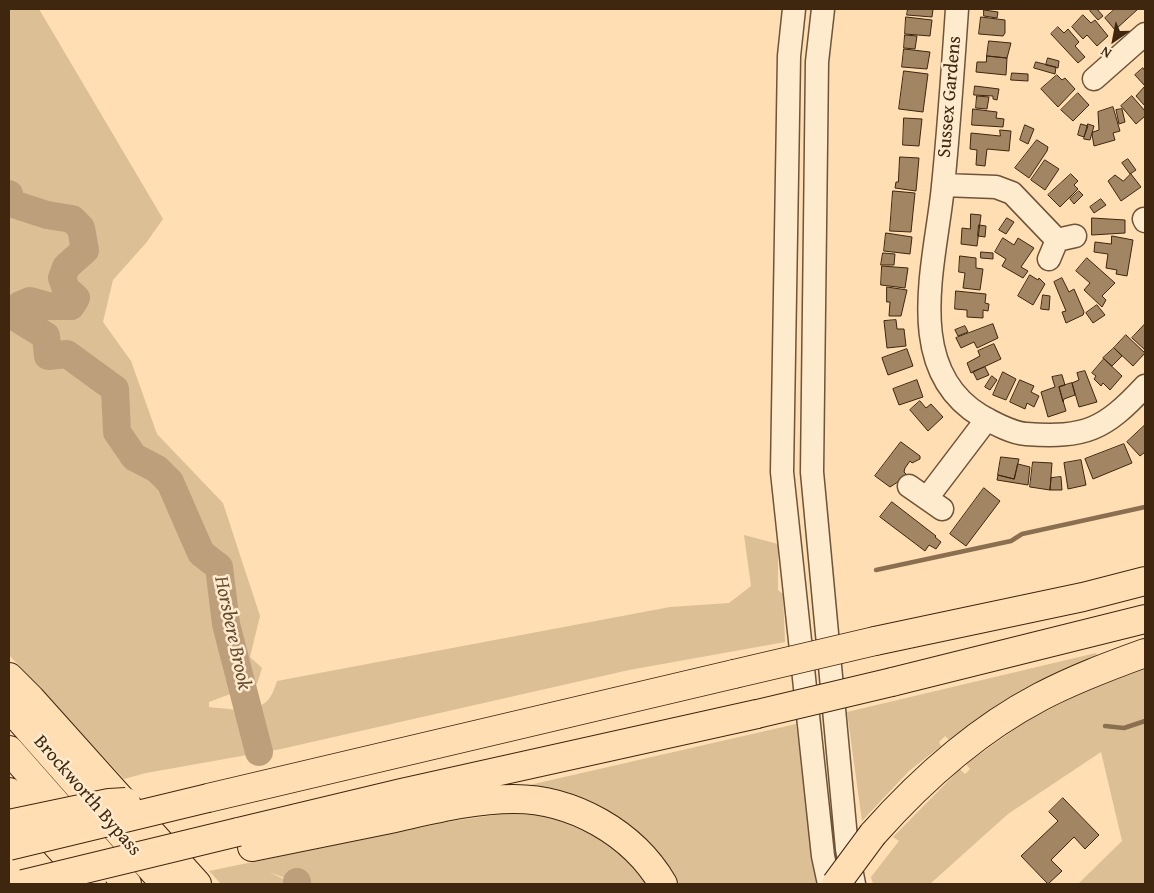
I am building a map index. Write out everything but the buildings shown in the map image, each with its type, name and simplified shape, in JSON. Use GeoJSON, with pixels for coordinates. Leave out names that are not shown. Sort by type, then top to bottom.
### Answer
{"type":"FeatureCollection","features":[{"type":"Feature","properties":{"kind":"highway"},"geometry":{"type":"LineString","coordinates":[[9,846],[875,641],[1074,599],[1145,581]]}},
{"type":"Feature","properties":{"kind":"highway"},"geometry":{"type":"LineString","coordinates":[[23,884],[127,872],[245,840],[401,793],[757,714],[1145,619]]}},
{"type":"Feature","properties":{"kind":"highway"},"geometry":{"type":"LineString","coordinates":[[836,884],[873,834],[942,763],[976,737],[1039,697],[1085,675],[1145,653]]}},
{"type":"Feature","properties":{"kind":"highway"},"geometry":{"type":"LineString","coordinates":[[9,678],[31,699],[197,884]]}},
{"type":"Feature","properties":{"kind":"highway","name":"Brockworth Bypass"},"geometry":{"type":"LineString","coordinates":[[9,707],[165,884]]}},
{"type":"Feature","properties":{"kind":"highway","name":"Brockworth Bypass"},"geometry":{"type":"LineString","coordinates":[[9,750],[127,872]]}},
{"type":"Feature","properties":{"kind":"highway"},"geometry":{"type":"LineString","coordinates":[[9,792],[92,884]]}},
{"type":"Feature","properties":{"kind":"highway"},"geometry":{"type":"LineString","coordinates":[[9,824],[109,803],[208,798]]}},
{"type":"Feature","properties":{"kind":"highway"},"geometry":{"type":"LineString","coordinates":[[245,840],[463,804],[514,799],[536,801],[582,814],[604,825],[641,854],[663,884]]}},
{"type":"Feature","properties":{"kind":"street"},"geometry":{"type":"LineString","coordinates":[[794,9],[789,56],[782,472],[823,856],[829,884]]}},
{"type":"Feature","properties":{"kind":"street"},"geometry":{"type":"LineString","coordinates":[[823,9],[818,62],[812,472],[848,849],[854,884]]}},
{"type":"Feature","properties":{"kind":"street","name":"Sussex Gardens"},"geometry":{"type":"LineString","coordinates":[[958,9],[943,185],[928,314],[932,346],[940,371],[951,390],[970,409],[987,419],[1023,434],[1062,436],[1099,427],[1123,410],[1145,386]]}},
{"type":"Feature","properties":{"kind":"street"},"geometry":{"type":"LineString","coordinates":[[1106,77],[1145,34]]}},
{"type":"Feature","properties":{"kind":"street","name":"Sussex Gardens"},"geometry":{"type":"LineString","coordinates":[[943,185],[996,187],[1012,192],[1060,245]]}},
{"type":"Feature","properties":{"kind":"street"},"geometry":{"type":"LineString","coordinates":[[926,498],[987,419]]}},
{"type":"Feature","properties":{"kind":"shaded area"},"geometry":{"type":"Polygon","coordinates":[[[9,9],[39,9],[163,219],[146,243],[113,280],[103,322],[131,361],[157,434],[223,503],[260,616],[250,657],[262,668],[257,684],[209,702],[209,707],[232,709],[240,713],[247,723],[255,721],[255,710],[269,698],[277,681],[670,607],[729,603],[751,586],[744,535],[778,544],[778,590],[783,594],[785,642],[629,670],[281,749],[146,773],[124,779],[9,655],[9,9]]]}},
{"type":"Feature","properties":{"kind":"shaded area"},"geometry":{"type":"Polygon","coordinates":[[[1096,653],[1098,658],[949,740],[945,736],[939,742],[941,746],[909,771],[862,821],[847,712],[1096,653]]]}},
{"type":"Feature","properties":{"kind":"shaded area"},"geometry":{"type":"Polygon","coordinates":[[[1145,669],[1145,884],[1078,884],[1122,841],[1101,752],[1008,814],[930,884],[873,884],[871,877],[899,841],[893,837],[960,769],[965,774],[970,769],[966,764],[1025,722],[1085,691],[1145,669]]]}},
{"type":"Feature","properties":{"kind":"shaded area"},"geometry":{"type":"Polygon","coordinates":[[[796,724],[816,884],[671,884],[650,854],[490,794],[796,724]]]}},
{"type":"Feature","properties":{"kind":"shaded area"},"geometry":{"type":"Polygon","coordinates":[[[503,814],[537,815],[552,818],[583,830],[625,860],[645,884],[301,884],[269,872],[294,884],[221,884],[209,871],[452,821],[503,814]]]}},
{"type":"Feature","properties":{"kind":"waterway","name":"Horsbere Brook"},"geometry":{"type":"LineString","coordinates":[[9,194],[10,203],[47,215],[72,219],[81,228],[85,250],[66,267],[62,278],[66,289],[76,298],[71,306],[48,306],[30,301],[20,305],[17,318],[46,336],[48,356],[67,354],[115,389],[117,432],[134,457],[157,469],[170,482],[201,553],[219,567],[226,624],[259,752]]}},
{"type":"Feature","properties":{"kind":"waterway"},"geometry":{"type":"LineString","coordinates":[[876,570],[1011,541],[1022,534],[1145,507]]}},
{"type":"Feature","properties":{"kind":"waterway"},"geometry":{"type":"LineString","coordinates":[[1105,726],[1124,728],[1145,721]]}}]}
